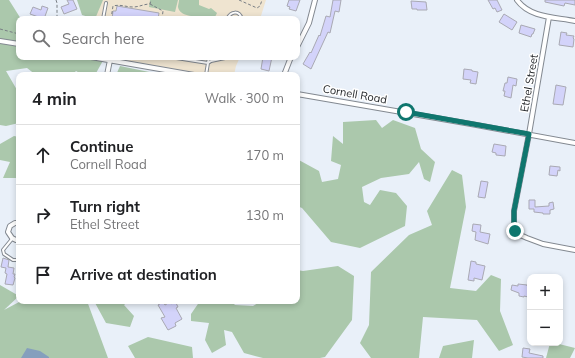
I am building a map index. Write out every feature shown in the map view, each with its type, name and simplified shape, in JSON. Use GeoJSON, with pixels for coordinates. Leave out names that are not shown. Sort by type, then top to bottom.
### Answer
{"type":"FeatureCollection","features":[{"type":"Feature","properties":{"kind":"street"},"geometry":{"type":"LineString","coordinates":[[300,41],[309,23],[315,0]]}},
{"type":"Feature","properties":{"kind":"street"},"geometry":{"type":"LineString","coordinates":[[516,0],[528,10],[535,13],[575,20]]}},
{"type":"Feature","properties":{"kind":"street","name":"Ethel Street"},"geometry":{"type":"LineString","coordinates":[[549,16],[514,211],[514,226],[515,231],[518,234],[527,238],[543,244],[575,250]]}},
{"type":"Feature","properties":{"kind":"street"},"geometry":{"type":"LineString","coordinates":[[0,41],[16,44]]}},
{"type":"Feature","properties":{"kind":"street"},"geometry":{"type":"LineString","coordinates":[[108,72],[110,60],[177,72]]}},
{"type":"Feature","properties":{"kind":"street"},"geometry":{"type":"LineString","coordinates":[[285,72],[290,60]]}},
{"type":"Feature","properties":{"kind":"street","name":"Cornell Road"},"geometry":{"type":"LineString","coordinates":[[300,95],[575,143]]}},
{"type":"Feature","properties":{"kind":"street"},"geometry":{"type":"LineString","coordinates":[[16,223],[14,223],[9,228],[8,232],[12,238],[16,240]]}},
{"type":"Feature","properties":{"kind":"lane"},"geometry":{"type":"LineString","coordinates":[[104,16],[106,3]]}},
{"type":"Feature","properties":{"kind":"lane"},"geometry":{"type":"LineString","coordinates":[[228,16],[232,12],[235,12],[241,16]]}},
{"type":"Feature","properties":{"kind":"lane"},"geometry":{"type":"LineString","coordinates":[[189,60],[208,63],[216,60]]}},
{"type":"Feature","properties":{"kind":"lane"},"geometry":{"type":"LineString","coordinates":[[206,72],[209,60]]}},
{"type":"Feature","properties":{"kind":"lane"},"geometry":{"type":"LineString","coordinates":[[12,238],[3,250],[4,254],[13,260],[16,260]]}},
{"type":"Feature","properties":{"kind":"path"},"geometry":{"type":"LineString","coordinates":[[56,0],[57,16]]}},
{"type":"Feature","properties":{"kind":"path"},"geometry":{"type":"LineString","coordinates":[[150,4],[151,0]]}},
{"type":"Feature","properties":{"kind":"path"},"geometry":{"type":"LineString","coordinates":[[239,0],[257,8],[260,6],[262,0]]}},
{"type":"Feature","properties":{"kind":"path"},"geometry":{"type":"LineString","coordinates":[[111,16],[113,6],[115,5],[133,7],[146,4],[150,4],[163,11],[162,16]]}},
{"type":"Feature","properties":{"kind":"path"},"geometry":{"type":"LineString","coordinates":[[0,29],[16,33]]}},
{"type":"Feature","properties":{"kind":"shaded area"},"geometry":{"type":"Polygon","coordinates":[[[92,0],[266,0],[261,16],[89,16],[92,0]]]}},
{"type":"Feature","properties":{"kind":"shaded area"},"geometry":{"type":"Polygon","coordinates":[[[124,60],[239,60],[235,72],[193,72],[124,60]]]}},
{"type":"Feature","properties":{"kind":"green space"},"geometry":{"type":"Polygon","coordinates":[[[0,0],[9,0],[19,16],[16,16],[16,60],[103,60],[97,72],[32,72],[27,68],[6,71],[16,88],[16,124],[6,126],[0,125],[0,0]]]}},
{"type":"Feature","properties":{"kind":"green space"},"geometry":{"type":"Polygon","coordinates":[[[77,0],[103,0],[96,16],[82,15],[77,0]]]}},
{"type":"Feature","properties":{"kind":"green space"},"geometry":{"type":"Polygon","coordinates":[[[150,0],[178,0],[175,12],[149,7],[150,0]]]}},
{"type":"Feature","properties":{"kind":"green space"},"geometry":{"type":"Polygon","coordinates":[[[179,0],[199,0],[199,5],[209,9],[211,8],[217,13],[216,16],[191,16],[181,13],[178,7],[179,0]]]}},
{"type":"Feature","properties":{"kind":"green space"},"geometry":{"type":"Polygon","coordinates":[[[120,66],[149,72],[117,72],[120,66]]]}},
{"type":"Feature","properties":{"kind":"green space"},"geometry":{"type":"Polygon","coordinates":[[[376,120],[382,128],[393,120],[415,128],[421,149],[435,162],[430,182],[424,179],[419,162],[409,174],[381,178],[362,187],[364,202],[370,205],[380,190],[396,193],[407,206],[405,226],[360,248],[331,242],[300,207],[300,161],[319,171],[322,182],[338,179],[341,165],[331,161],[333,136],[343,144],[343,122],[376,120]]]}},
{"type":"Feature","properties":{"kind":"green space"},"geometry":{"type":"Polygon","coordinates":[[[14,136],[16,136],[16,178],[3,178],[10,162],[0,160],[0,144],[14,136]]]}},
{"type":"Feature","properties":{"kind":"green space"},"geometry":{"type":"Polygon","coordinates":[[[452,170],[462,175],[466,207],[450,288],[476,291],[491,275],[501,279],[500,311],[513,345],[499,351],[477,320],[423,317],[419,358],[371,358],[360,343],[369,325],[371,272],[409,235],[432,225],[427,211],[452,170]]]}},
{"type":"Feature","properties":{"kind":"green space"},"geometry":{"type":"Polygon","coordinates":[[[338,266],[354,276],[352,320],[325,357],[263,358],[244,353],[232,332],[224,330],[226,345],[212,353],[205,340],[209,323],[191,321],[191,314],[198,304],[234,304],[253,306],[256,304],[300,304],[300,270],[338,266]]]}},
{"type":"Feature","properties":{"kind":"green space"},"geometry":{"type":"Polygon","coordinates":[[[0,285],[16,294],[16,299],[4,310],[16,304],[88,304],[108,358],[0,358],[0,285]]]}},
{"type":"Feature","properties":{"kind":"green space"},"geometry":{"type":"Polygon","coordinates":[[[96,304],[125,304],[124,305],[134,316],[130,327],[106,323],[96,304]]]}},
{"type":"Feature","properties":{"kind":"green space"},"geometry":{"type":"Polygon","coordinates":[[[148,337],[192,347],[193,358],[135,358],[128,346],[148,337]]]}},
{"type":"Feature","properties":{"kind":"green space"},"geometry":{"type":"Polygon","coordinates":[[[474,340],[472,358],[439,358],[443,346],[474,340]]]}},
{"type":"Feature","properties":{"kind":"green space"},"geometry":{"type":"Polygon","coordinates":[[[563,345],[575,348],[570,358],[546,358],[549,346],[563,345]]]}},
{"type":"Feature","properties":{"kind":"water"},"geometry":{"type":"Polygon","coordinates":[[[27,348],[40,351],[49,358],[21,358],[27,348]]]}},
{"type":"Feature","properties":{"kind":"building"},"geometry":{"type":"Polygon","coordinates":[[[67,0],[73,0],[77,9],[64,14],[61,7],[69,4],[67,0]]]}},
{"type":"Feature","properties":{"kind":"building"},"geometry":{"type":"Polygon","coordinates":[[[289,0],[300,0],[296,11],[289,9],[290,7],[287,6],[289,0]]]}},
{"type":"Feature","properties":{"kind":"building"},"geometry":{"type":"Polygon","coordinates":[[[333,0],[341,0],[339,12],[335,11],[330,33],[328,32],[311,69],[303,64],[310,52],[311,53],[319,35],[320,36],[326,16],[330,17],[333,0]]]}},
{"type":"Feature","properties":{"kind":"building"},"geometry":{"type":"Polygon","coordinates":[[[488,0],[497,0],[502,10],[497,12],[495,8],[493,9],[488,0]]]}},
{"type":"Feature","properties":{"kind":"building"},"geometry":{"type":"Polygon","coordinates":[[[545,0],[575,0],[575,5],[565,3],[564,6],[545,2],[545,0]]]}},
{"type":"Feature","properties":{"kind":"building"},"geometry":{"type":"Polygon","coordinates":[[[411,1],[426,2],[427,10],[412,9],[411,1]]]}},
{"type":"Feature","properties":{"kind":"building"},"geometry":{"type":"Polygon","coordinates":[[[42,6],[48,8],[45,16],[36,16],[30,14],[33,7],[41,10],[42,6]]]}},
{"type":"Feature","properties":{"kind":"building"},"geometry":{"type":"Polygon","coordinates":[[[117,6],[159,13],[158,16],[112,16],[113,11],[116,11],[117,6]]]}},
{"type":"Feature","properties":{"kind":"building"},"geometry":{"type":"Polygon","coordinates":[[[504,14],[517,22],[512,30],[499,22],[504,14]]]}},
{"type":"Feature","properties":{"kind":"building"},"geometry":{"type":"Polygon","coordinates":[[[521,25],[535,29],[531,37],[519,33],[521,25]]]}},
{"type":"Feature","properties":{"kind":"building"},"geometry":{"type":"Polygon","coordinates":[[[561,32],[567,33],[566,35],[574,36],[573,47],[559,45],[561,32]]]}},
{"type":"Feature","properties":{"kind":"building"},"geometry":{"type":"Polygon","coordinates":[[[262,60],[271,60],[269,71],[261,69],[262,60]]]}},
{"type":"Feature","properties":{"kind":"building"},"geometry":{"type":"Polygon","coordinates":[[[464,69],[478,72],[476,84],[470,83],[471,80],[463,79],[464,69]]]}},
{"type":"Feature","properties":{"kind":"building"},"geometry":{"type":"Polygon","coordinates":[[[508,77],[517,79],[516,86],[513,85],[511,98],[504,96],[505,91],[503,91],[508,77]]]}},
{"type":"Feature","properties":{"kind":"building"},"geometry":{"type":"Polygon","coordinates":[[[556,85],[566,87],[563,105],[553,104],[556,85]]]}},
{"type":"Feature","properties":{"kind":"building"},"geometry":{"type":"Polygon","coordinates":[[[494,144],[506,146],[505,156],[496,155],[496,153],[492,152],[494,144]]]}},
{"type":"Feature","properties":{"kind":"building"},"geometry":{"type":"Polygon","coordinates":[[[550,166],[560,167],[560,171],[558,170],[557,176],[549,175],[550,166]]]}},
{"type":"Feature","properties":{"kind":"building"},"geometry":{"type":"Polygon","coordinates":[[[481,181],[488,182],[485,198],[478,197],[481,181]]]}},
{"type":"Feature","properties":{"kind":"building"},"geometry":{"type":"Polygon","coordinates":[[[529,200],[535,200],[535,207],[549,206],[549,203],[553,202],[554,209],[550,210],[550,214],[534,212],[534,209],[529,209],[529,200]]]}},
{"type":"Feature","properties":{"kind":"building"},"geometry":{"type":"Polygon","coordinates":[[[473,224],[481,225],[480,232],[490,234],[488,244],[475,240],[476,232],[472,231],[473,224]]]}},
{"type":"Feature","properties":{"kind":"building"},"geometry":{"type":"Polygon","coordinates":[[[3,258],[9,260],[8,267],[14,268],[13,274],[15,274],[15,278],[13,285],[5,284],[7,274],[5,273],[6,268],[1,267],[3,258]]]}},
{"type":"Feature","properties":{"kind":"building"},"geometry":{"type":"Polygon","coordinates":[[[471,261],[485,266],[482,280],[474,278],[474,281],[468,280],[471,261]]]}},
{"type":"Feature","properties":{"kind":"building"},"geometry":{"type":"Polygon","coordinates":[[[518,284],[527,285],[527,297],[519,296],[519,293],[511,290],[512,285],[518,286],[518,284]]]}},
{"type":"Feature","properties":{"kind":"building"},"geometry":{"type":"Polygon","coordinates":[[[176,304],[178,307],[176,308],[182,319],[175,323],[176,326],[168,330],[161,318],[165,317],[158,305],[176,304]]]}},
{"type":"Feature","properties":{"kind":"building"},"geometry":{"type":"Polygon","coordinates":[[[523,348],[530,349],[529,353],[543,356],[543,358],[522,357],[523,348]]]}},
{"type":"Feature","properties":{"kind":"route"},"geometry":{"type":"LineString","coordinates":[[406,112],[529,134],[514,211],[515,231]]}}]}
